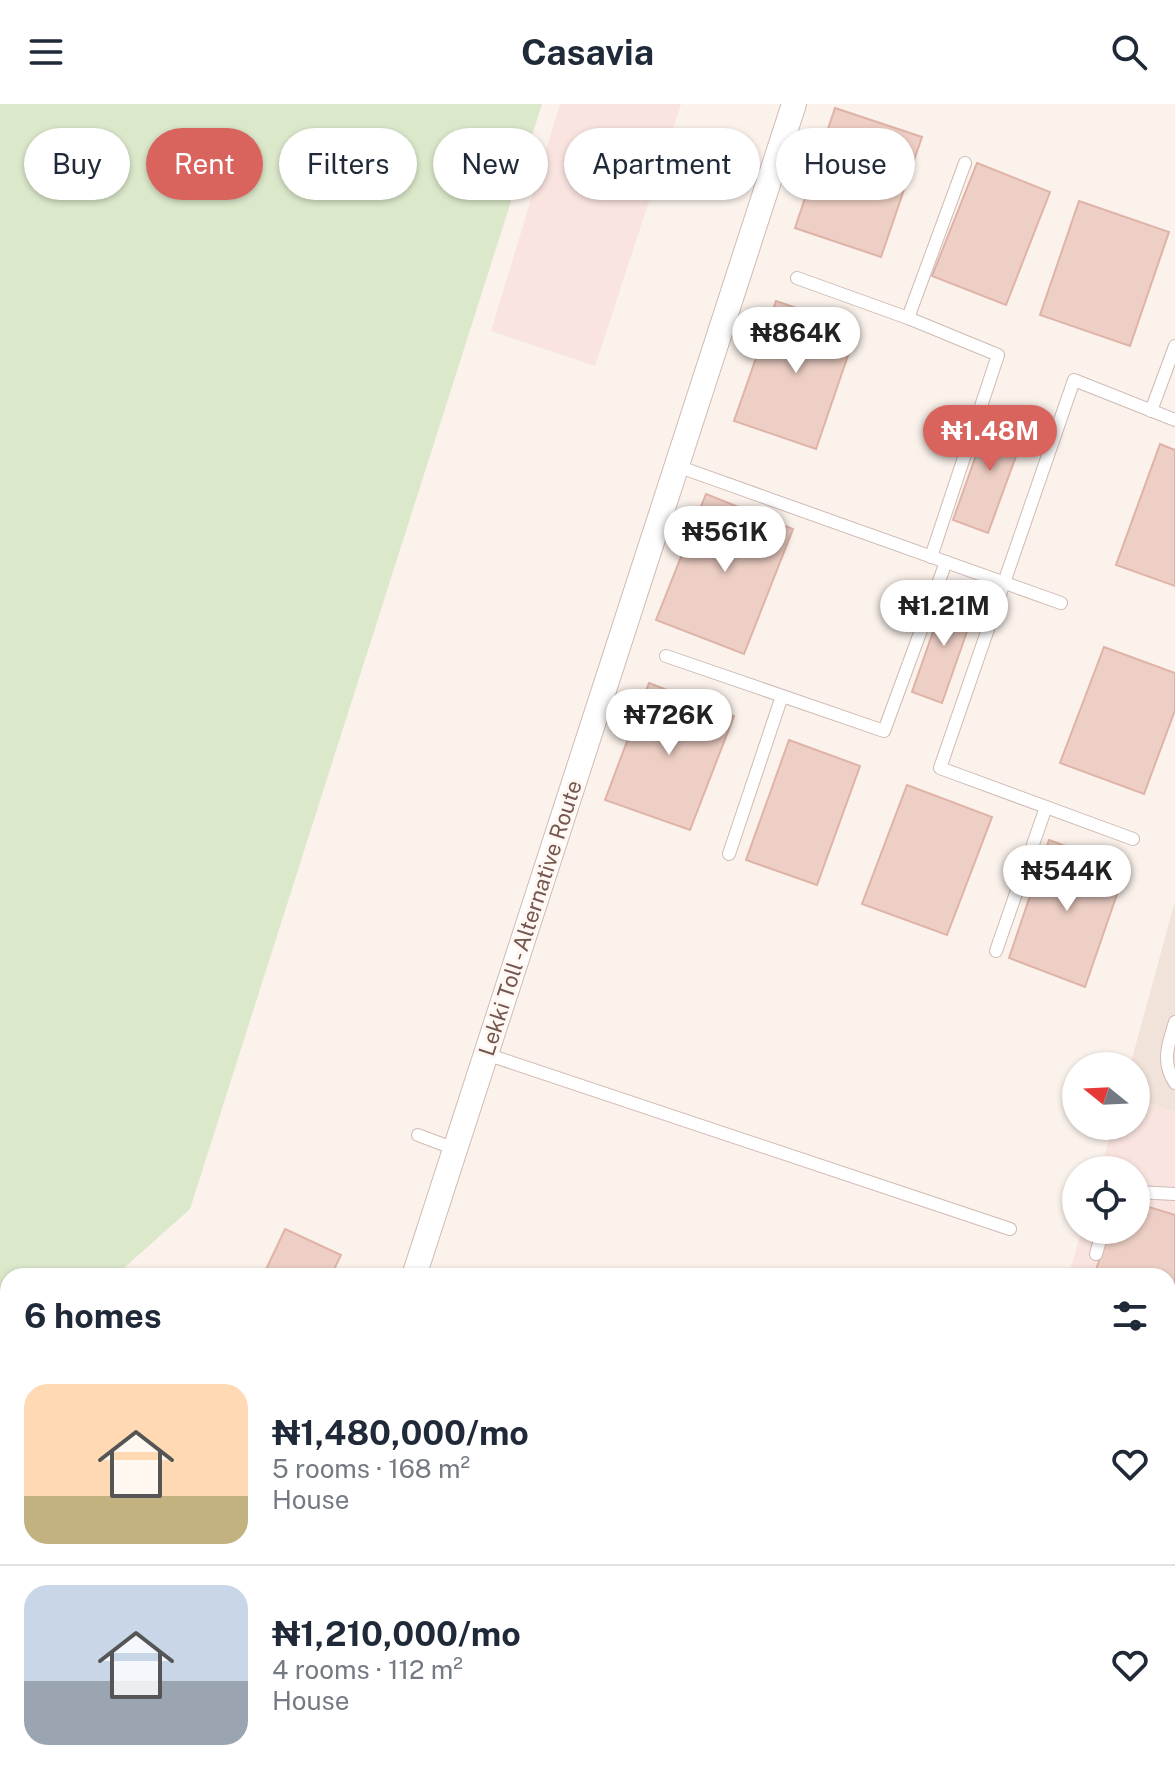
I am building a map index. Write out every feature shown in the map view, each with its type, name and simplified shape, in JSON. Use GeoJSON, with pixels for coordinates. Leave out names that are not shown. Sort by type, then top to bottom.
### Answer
{"type":"FeatureCollection","features":[{"type":"Feature","properties":{"kind":"street","name":"Lekki Toll - Alternative Route"},"geometry":{"type":"LineString","coordinates":[[417,1268],[794,104]]}},
{"type":"Feature","properties":{"kind":"lane"},"geometry":{"type":"LineString","coordinates":[[908,318],[965,163]]}},
{"type":"Feature","properties":{"kind":"lane"},"geometry":{"type":"LineString","coordinates":[[797,278],[998,355],[931,557]]}},
{"type":"Feature","properties":{"kind":"lane"},"geometry":{"type":"LineString","coordinates":[[1151,411],[1175,346]]}},
{"type":"Feature","properties":{"kind":"lane"},"geometry":{"type":"LineString","coordinates":[[1133,839],[940,768],[1074,380],[1175,420]]}},
{"type":"Feature","properties":{"kind":"lane"},"geometry":{"type":"LineString","coordinates":[[677,466],[1061,603]]}},
{"type":"Feature","properties":{"kind":"lane"},"geometry":{"type":"LineString","coordinates":[[666,656],[884,731],[946,562]]}},
{"type":"Feature","properties":{"kind":"lane"},"geometry":{"type":"LineString","coordinates":[[729,854],[782,696]]}},
{"type":"Feature","properties":{"kind":"lane"},"geometry":{"type":"LineString","coordinates":[[996,951],[1046,807]]}},
{"type":"Feature","properties":{"kind":"lane"},"geometry":{"type":"LineString","coordinates":[[1175,1022],[1165,1052],[1167,1071],[1175,1083]]}},
{"type":"Feature","properties":{"kind":"lane"},"geometry":{"type":"LineString","coordinates":[[486,1054],[1010,1229]]}},
{"type":"Feature","properties":{"kind":"lane"},"geometry":{"type":"LineString","coordinates":[[418,1135],[455,1149]]}},
{"type":"Feature","properties":{"kind":"lane"},"geometry":{"type":"LineString","coordinates":[[1150,1193],[1175,1194]]}},
{"type":"Feature","properties":{"kind":"lane"},"geometry":{"type":"LineString","coordinates":[[1096,1254],[1099,1244]]}},
{"type":"Feature","properties":{"kind":"shaded area"},"geometry":{"type":"Polygon","coordinates":[[[560,104],[681,104],[673,128],[564,128],[564,200],[649,200],[595,366],[491,331],[531,200],[548,200],[548,143],[560,104]]]}},
{"type":"Feature","properties":{"kind":"shaded area"},"geometry":{"type":"Polygon","coordinates":[[[1175,901],[1175,1112],[1150,1104],[1150,1052],[1134,1052],[1175,901]]]}},
{"type":"Feature","properties":{"kind":"shaded area"},"geometry":{"type":"Polygon","coordinates":[[[1150,1104],[1175,1112],[1175,1268],[1070,1268],[1078,1244],[1150,1244],[1150,1156],[1104,1156],[1109,1140],[1150,1140],[1150,1104]]]}},
{"type":"Feature","properties":{"kind":"green space"},"geometry":{"type":"Polygon","coordinates":[[[0,104],[542,104],[534,128],[433,128],[433,200],[511,200],[190,1209],[124,1268],[0,1268],[0,104]]]}},
{"type":"Feature","properties":{"kind":"building"},"geometry":{"type":"Polygon","coordinates":[[[835,108],[895,128],[828,128],[835,108]]]}},
{"type":"Feature","properties":{"kind":"building"},"geometry":{"type":"Polygon","coordinates":[[[915,135],[922,137],[915,157],[915,135]]]}},
{"type":"Feature","properties":{"kind":"building"},"geometry":{"type":"Polygon","coordinates":[[[977,163],[1050,192],[1006,305],[932,276],[977,163]]]}},
{"type":"Feature","properties":{"kind":"building"},"geometry":{"type":"Polygon","coordinates":[[[804,200],[900,200],[881,257],[795,228],[804,200]]]}},
{"type":"Feature","properties":{"kind":"building"},"geometry":{"type":"Polygon","coordinates":[[[1079,201],[1169,232],[1130,346],[1040,315],[1079,201]]]}},
{"type":"Feature","properties":{"kind":"building"},"geometry":{"type":"Polygon","coordinates":[[[776,301],[857,329],[816,449],[734,421],[776,301]]]}},
{"type":"Feature","properties":{"kind":"building"},"geometry":{"type":"Polygon","coordinates":[[[991,413],[1027,426],[988,533],[953,520],[991,413]]]}},
{"type":"Feature","properties":{"kind":"building"},"geometry":{"type":"Polygon","coordinates":[[[1160,444],[1175,450],[1175,586],[1116,565],[1160,444]]]}},
{"type":"Feature","properties":{"kind":"building"},"geometry":{"type":"Polygon","coordinates":[[[706,494],[793,529],[744,654],[656,620],[706,494]]]}},
{"type":"Feature","properties":{"kind":"building"},"geometry":{"type":"Polygon","coordinates":[[[947,592],[977,603],[942,703],[912,692],[947,592]]]}},
{"type":"Feature","properties":{"kind":"building"},"geometry":{"type":"Polygon","coordinates":[[[1104,647],[1175,673],[1175,710],[1144,794],[1060,763],[1104,647]]]}},
{"type":"Feature","properties":{"kind":"building"},"geometry":{"type":"Polygon","coordinates":[[[649,683],[734,716],[690,830],[605,800],[649,683]]]}},
{"type":"Feature","properties":{"kind":"building"},"geometry":{"type":"Polygon","coordinates":[[[789,740],[860,766],[817,885],[746,860],[789,740]]]}},
{"type":"Feature","properties":{"kind":"building"},"geometry":{"type":"Polygon","coordinates":[[[907,785],[992,817],[947,935],[862,904],[907,785]]]}},
{"type":"Feature","properties":{"kind":"building"},"geometry":{"type":"Polygon","coordinates":[[[1049,840],[1126,868],[1085,987],[1009,958],[1049,840]]]}},
{"type":"Feature","properties":{"kind":"building"},"geometry":{"type":"Polygon","coordinates":[[[1150,1207],[1175,1215],[1175,1268],[1097,1268],[1104,1244],[1150,1244],[1150,1207]]]}},
{"type":"Feature","properties":{"kind":"building"},"geometry":{"type":"Polygon","coordinates":[[[285,1229],[341,1255],[335,1268],[267,1268],[285,1229]]]}}]}
